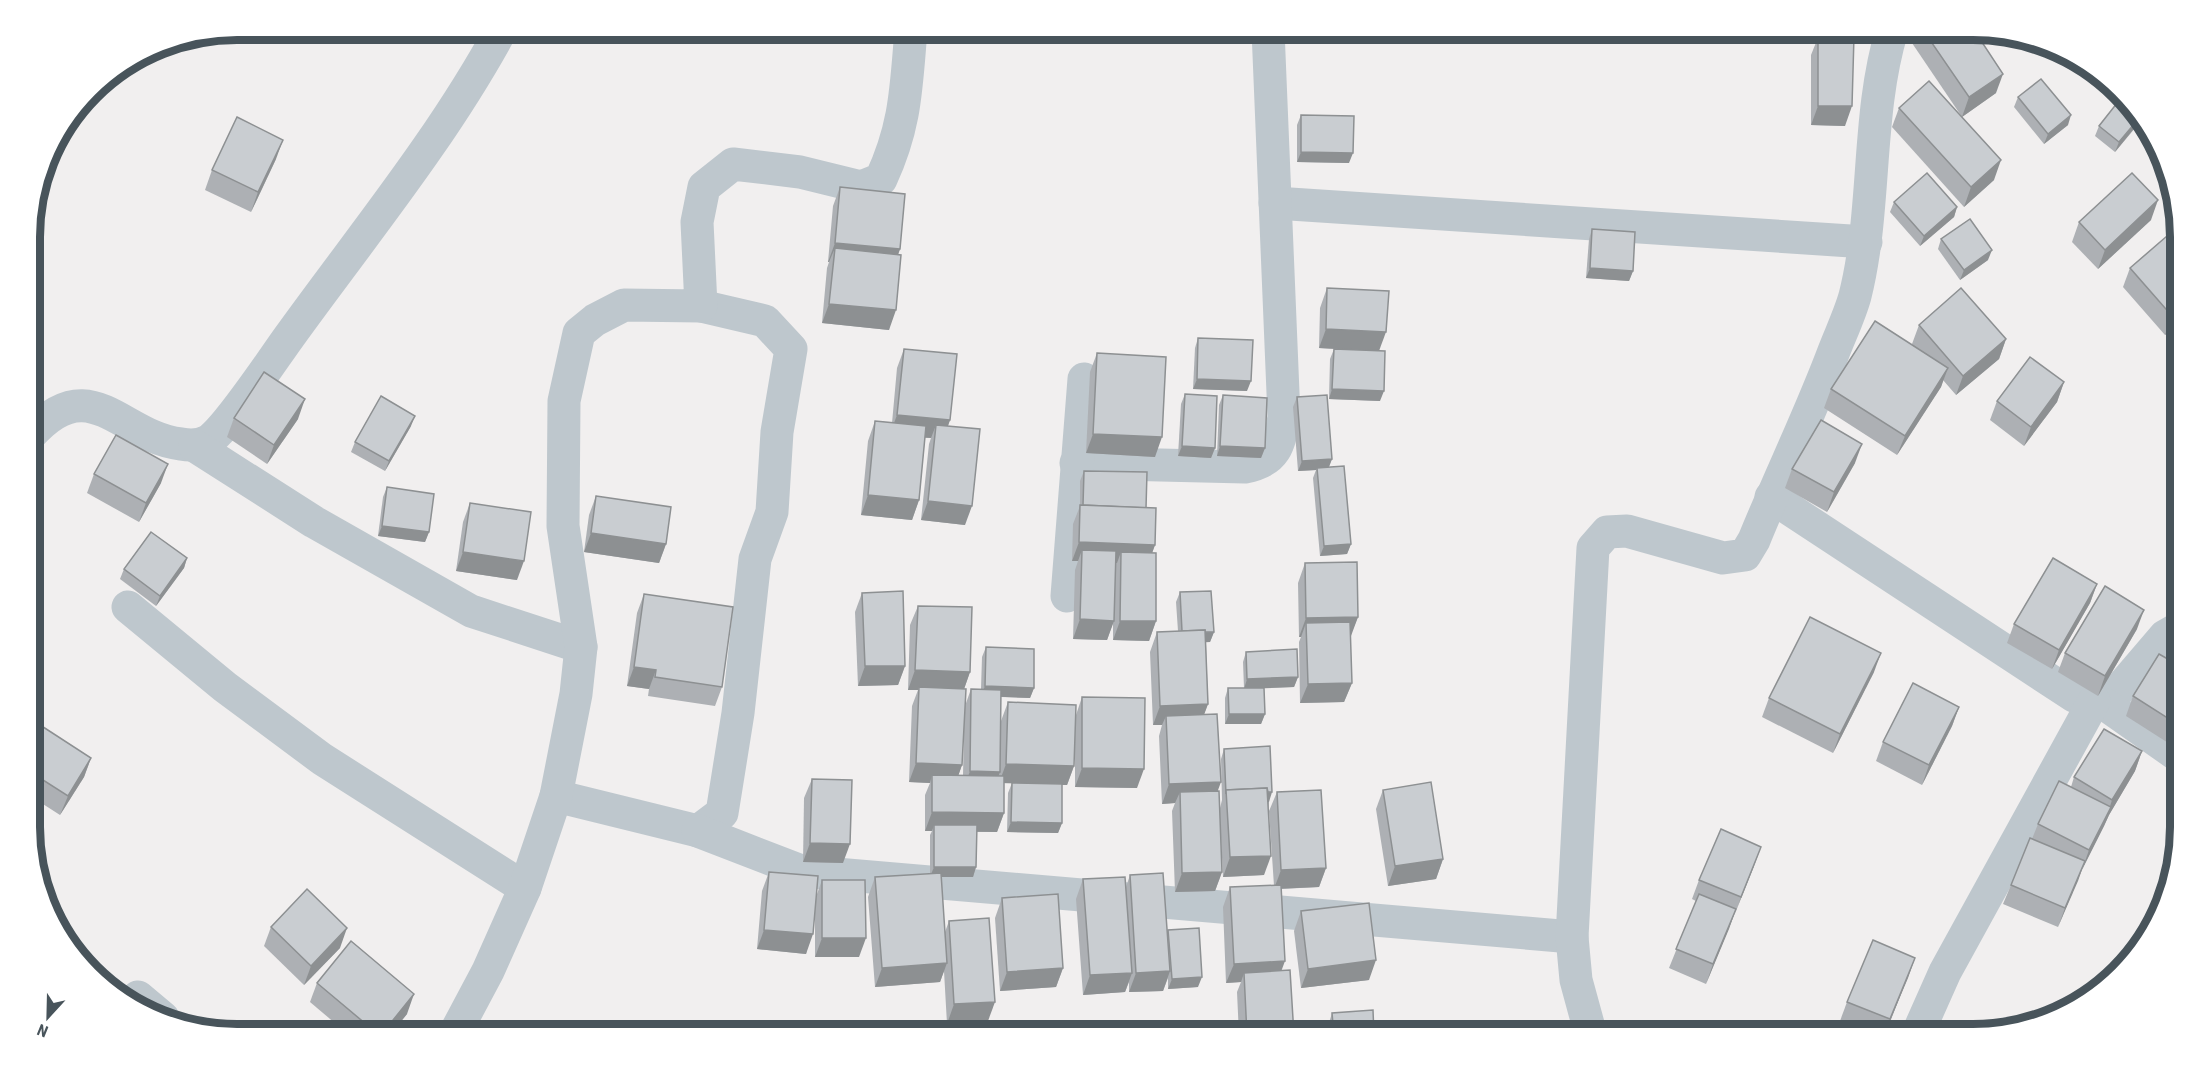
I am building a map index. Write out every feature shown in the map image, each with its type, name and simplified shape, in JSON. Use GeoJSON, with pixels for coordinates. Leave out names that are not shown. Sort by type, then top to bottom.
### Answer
{"type":"FeatureCollection","features":[{"type":"Feature","properties":{"kind":"street"},"geometry":{"type":"LineString","coordinates":[[195,446],[209,440],[267,369],[395,192],[476,74],[495,40]]}},
{"type":"Feature","properties":{"kind":"street"},"geometry":{"type":"LineString","coordinates":[[701,306],[698,222],[704,187],[733,164],[800,172],[861,187],[881,179],[896,147],[904,111],[910,40]]}},
{"type":"Feature","properties":{"kind":"street"},"geometry":{"type":"LineString","coordinates":[[1076,463],[1245,466],[1263,463],[1274,453],[1281,437],[1284,417],[1268,40]]}},
{"type":"Feature","properties":{"kind":"street"},"geometry":{"type":"LineString","coordinates":[[1588,1024],[1576,980],[1572,937],[1593,548],[1607,532],[1628,531],[1723,558],[1745,555],[1824,377],[1854,298],[1866,242],[1878,98],[1889,40]]}},
{"type":"Feature","properties":{"kind":"street"},"geometry":{"type":"LineString","coordinates":[[1275,203],[1866,242]]}},
{"type":"Feature","properties":{"kind":"street"},"geometry":{"type":"LineString","coordinates":[[460,1024],[488,971],[525,888],[556,796],[576,693],[581,647],[564,526],[564,401],[579,333],[595,320],[624,305],[701,306],[765,321],[791,349],[777,432],[772,512],[755,559],[738,713],[722,813],[698,831]]}},
{"type":"Feature","properties":{"kind":"street"},"geometry":{"type":"LineString","coordinates":[[1066,596],[1084,379]]}},
{"type":"Feature","properties":{"kind":"street"},"geometry":{"type":"LineString","coordinates":[[41,425],[58,410],[70,405],[84,405],[99,409],[172,443],[195,446],[314,522],[471,611],[581,647]]}},
{"type":"Feature","properties":{"kind":"street"},"geometry":{"type":"LineString","coordinates":[[1771,497],[2074,696],[2100,703],[2170,751]]}},
{"type":"Feature","properties":{"kind":"street"},"geometry":{"type":"LineString","coordinates":[[128,607],[225,687],[322,759],[525,888]]}},
{"type":"Feature","properties":{"kind":"street"},"geometry":{"type":"LineString","coordinates":[[1922,1024],[1945,972],[2100,703],[2170,633]]}},
{"type":"Feature","properties":{"kind":"street"},"geometry":{"type":"LineString","coordinates":[[556,796],[698,831],[801,871],[1572,937]]}},
{"type":"Feature","properties":{"kind":"building"},"geometry":{"type":"Polygon","coordinates":[[[1818,40],[1854,40],[1852,106],[1818,106],[1818,40]]]}},
{"type":"Feature","properties":{"kind":"building"},"geometry":{"type":"Polygon","coordinates":[[[1930,40],[1981,41],[2003,74],[1969,97],[1930,40]]]}},
{"type":"Feature","properties":{"kind":"building"},"geometry":{"type":"Polygon","coordinates":[[[2041,79],[2071,115],[2048,134],[2018,97],[2041,79]]]}},
{"type":"Feature","properties":{"kind":"building"},"geometry":{"type":"Polygon","coordinates":[[[1929,81],[2001,160],[1971,187],[1899,108],[1929,81]]]}},
{"type":"Feature","properties":{"kind":"building"},"geometry":{"type":"Polygon","coordinates":[[[2117,104],[2134,124],[2119,142],[2099,126],[2117,104]]]}},
{"type":"Feature","properties":{"kind":"building"},"geometry":{"type":"Polygon","coordinates":[[[1301,115],[1354,116],[1353,153],[1301,152],[1301,115]]]}},
{"type":"Feature","properties":{"kind":"building"},"geometry":{"type":"Polygon","coordinates":[[[237,117],[283,140],[258,192],[212,170],[237,117]]]}},
{"type":"Feature","properties":{"kind":"building"},"geometry":{"type":"Polygon","coordinates":[[[1927,173],[1957,207],[1924,236],[1894,202],[1927,173]]]}},
{"type":"Feature","properties":{"kind":"building"},"geometry":{"type":"Polygon","coordinates":[[[2132,173],[2158,200],[2105,250],[2079,222],[2132,173]]]}},
{"type":"Feature","properties":{"kind":"building"},"geometry":{"type":"Polygon","coordinates":[[[840,187],[905,194],[900,249],[835,243],[840,187]]]}},
{"type":"Feature","properties":{"kind":"building"},"geometry":{"type":"Polygon","coordinates":[[[1970,219],[1992,250],[1964,270],[1941,239],[1970,219]]]}},
{"type":"Feature","properties":{"kind":"building"},"geometry":{"type":"Polygon","coordinates":[[[1592,229],[1635,232],[1633,271],[1590,268],[1592,229]]]}},
{"type":"Feature","properties":{"kind":"building"},"geometry":{"type":"Polygon","coordinates":[[[2167,236],[2170,240],[2170,314],[2130,268],[2167,236]]]}},
{"type":"Feature","properties":{"kind":"building"},"geometry":{"type":"Polygon","coordinates":[[[835,248],[901,255],[896,310],[829,304],[835,248]]]}},
{"type":"Feature","properties":{"kind":"building"},"geometry":{"type":"Polygon","coordinates":[[[1327,288],[1389,291],[1386,332],[1326,329],[1327,288]]]}},
{"type":"Feature","properties":{"kind":"building"},"geometry":{"type":"Polygon","coordinates":[[[1961,288],[2006,339],[1963,376],[1919,325],[1961,288]]]}},
{"type":"Feature","properties":{"kind":"building"},"geometry":{"type":"Polygon","coordinates":[[[1875,321],[1948,368],[1905,436],[1831,389],[1875,321]]]}},
{"type":"Feature","properties":{"kind":"building"},"geometry":{"type":"Polygon","coordinates":[[[1198,338],[1253,340],[1251,381],[1197,379],[1198,338]]]}},
{"type":"Feature","properties":{"kind":"building"},"geometry":{"type":"Polygon","coordinates":[[[904,349],[957,354],[950,420],[897,415],[904,349]]]}},
{"type":"Feature","properties":{"kind":"building"},"geometry":{"type":"Polygon","coordinates":[[[1334,349],[1385,351],[1384,391],[1332,389],[1334,349]]]}},
{"type":"Feature","properties":{"kind":"building"},"geometry":{"type":"Polygon","coordinates":[[[1097,353],[1166,357],[1162,437],[1093,434],[1097,353]]]}},
{"type":"Feature","properties":{"kind":"building"},"geometry":{"type":"Polygon","coordinates":[[[2030,357],[2064,382],[2031,427],[1997,401],[2030,357]]]}},
{"type":"Feature","properties":{"kind":"building"},"geometry":{"type":"Polygon","coordinates":[[[264,372],[305,399],[274,445],[234,418],[264,372]]]}},
{"type":"Feature","properties":{"kind":"building"},"geometry":{"type":"Polygon","coordinates":[[[1185,394],[1217,396],[1215,448],[1182,446],[1185,394]]]}},
{"type":"Feature","properties":{"kind":"building"},"geometry":{"type":"Polygon","coordinates":[[[1223,395],[1267,398],[1265,448],[1220,446],[1223,395]]]}},
{"type":"Feature","properties":{"kind":"building"},"geometry":{"type":"Polygon","coordinates":[[[1327,395],[1332,459],[1302,461],[1297,397],[1327,395]]]}},
{"type":"Feature","properties":{"kind":"building"},"geometry":{"type":"Polygon","coordinates":[[[381,396],[415,416],[389,461],[355,442],[381,396]]]}},
{"type":"Feature","properties":{"kind":"building"},"geometry":{"type":"Polygon","coordinates":[[[1821,420],[1862,444],[1834,492],[1792,469],[1821,420]]]}},
{"type":"Feature","properties":{"kind":"building"},"geometry":{"type":"Polygon","coordinates":[[[875,421],[926,426],[919,500],[868,495],[875,421]]]}},
{"type":"Feature","properties":{"kind":"building"},"geometry":{"type":"Polygon","coordinates":[[[936,425],[980,429],[972,506],[928,501],[936,425]]]}},
{"type":"Feature","properties":{"kind":"building"},"geometry":{"type":"Polygon","coordinates":[[[116,435],[168,464],[146,503],[94,474],[116,435]]]}},
{"type":"Feature","properties":{"kind":"building"},"geometry":{"type":"Polygon","coordinates":[[[1344,466],[1351,544],[1324,546],[1317,468],[1344,466]]]}},
{"type":"Feature","properties":{"kind":"building"},"geometry":{"type":"Polygon","coordinates":[[[1084,471],[1147,472],[1146,508],[1083,505],[1084,471]]]}},
{"type":"Feature","properties":{"kind":"building"},"geometry":{"type":"Polygon","coordinates":[[[387,487],[434,494],[429,532],[382,526],[387,487]]]}},
{"type":"Feature","properties":{"kind":"building"},"geometry":{"type":"Polygon","coordinates":[[[596,496],[671,507],[666,544],[591,533],[596,496]]]}},
{"type":"Feature","properties":{"kind":"building"},"geometry":{"type":"Polygon","coordinates":[[[470,503],[531,512],[524,561],[463,552],[470,503]]]}},
{"type":"Feature","properties":{"kind":"building"},"geometry":{"type":"Polygon","coordinates":[[[1080,505],[1156,508],[1155,545],[1079,542],[1080,505]]]}},
{"type":"Feature","properties":{"kind":"building"},"geometry":{"type":"Polygon","coordinates":[[[151,532],[187,558],[160,596],[124,569],[151,532]]]}},
{"type":"Feature","properties":{"kind":"building"},"geometry":{"type":"Polygon","coordinates":[[[1082,550],[1116,551],[1114,621],[1080,619],[1082,550]]]}},
{"type":"Feature","properties":{"kind":"building"},"geometry":{"type":"Polygon","coordinates":[[[1121,552],[1156,553],[1156,621],[1120,621],[1121,552]]]}},
{"type":"Feature","properties":{"kind":"building"},"geometry":{"type":"Polygon","coordinates":[[[2053,558],[2097,584],[2059,650],[2014,624],[2053,558]]]}},
{"type":"Feature","properties":{"kind":"building"},"geometry":{"type":"Polygon","coordinates":[[[1357,562],[1358,617],[1306,618],[1305,563],[1357,562]]]}},
{"type":"Feature","properties":{"kind":"building"},"geometry":{"type":"Polygon","coordinates":[[[2105,586],[2144,610],[2105,676],[2065,653],[2105,586]]]}},
{"type":"Feature","properties":{"kind":"building"},"geometry":{"type":"Polygon","coordinates":[[[903,591],[905,666],[865,666],[862,593],[903,591]]]}},
{"type":"Feature","properties":{"kind":"building"},"geometry":{"type":"Polygon","coordinates":[[[1211,591],[1214,632],[1182,631],[1180,592],[1211,591]]]}},
{"type":"Feature","properties":{"kind":"building"},"geometry":{"type":"Polygon","coordinates":[[[644,594],[733,607],[722,687],[655,677],[656,670],[634,667],[644,594]]]}},
{"type":"Feature","properties":{"kind":"building"},"geometry":{"type":"Polygon","coordinates":[[[918,606],[972,607],[970,672],[915,670],[918,606]]]}},
{"type":"Feature","properties":{"kind":"building"},"geometry":{"type":"Polygon","coordinates":[[[1810,617],[1881,653],[1840,734],[1769,698],[1810,617]]]}},
{"type":"Feature","properties":{"kind":"building"},"geometry":{"type":"Polygon","coordinates":[[[1350,622],[1352,683],[1308,684],[1306,623],[1350,622]]]}},
{"type":"Feature","properties":{"kind":"building"},"geometry":{"type":"Polygon","coordinates":[[[1205,630],[1208,704],[1160,706],[1157,632],[1205,630]]]}},
{"type":"Feature","properties":{"kind":"building"},"geometry":{"type":"Polygon","coordinates":[[[986,647],[1034,649],[1034,688],[985,686],[986,647]]]}},
{"type":"Feature","properties":{"kind":"building"},"geometry":{"type":"Polygon","coordinates":[[[1297,649],[1298,677],[1247,679],[1246,652],[1297,649]]]}},
{"type":"Feature","properties":{"kind":"building"},"geometry":{"type":"Polygon","coordinates":[[[2159,654],[2170,660],[2170,720],[2133,696],[2159,654]]]}},
{"type":"Feature","properties":{"kind":"building"},"geometry":{"type":"Polygon","coordinates":[[[1913,683],[1959,707],[1929,765],[1883,742],[1913,683]]]}},
{"type":"Feature","properties":{"kind":"building"},"geometry":{"type":"Polygon","coordinates":[[[919,687],[966,689],[962,765],[916,763],[919,687]]]}},
{"type":"Feature","properties":{"kind":"building"},"geometry":{"type":"Polygon","coordinates":[[[1228,688],[1264,688],[1265,714],[1229,714],[1228,688]]]}},
{"type":"Feature","properties":{"kind":"building"},"geometry":{"type":"Polygon","coordinates":[[[971,689],[1001,690],[1000,772],[970,771],[971,689]]]}},
{"type":"Feature","properties":{"kind":"building"},"geometry":{"type":"Polygon","coordinates":[[[1082,697],[1145,698],[1144,769],[1082,768],[1082,697]]]}},
{"type":"Feature","properties":{"kind":"building"},"geometry":{"type":"Polygon","coordinates":[[[1008,702],[1076,705],[1074,766],[1006,764],[1008,702]]]}},
{"type":"Feature","properties":{"kind":"building"},"geometry":{"type":"Polygon","coordinates":[[[1217,714],[1221,782],[1169,784],[1166,716],[1217,714]]]}},
{"type":"Feature","properties":{"kind":"building"},"geometry":{"type":"Polygon","coordinates":[[[40,725],[91,758],[68,796],[40,778],[40,725]]]}},
{"type":"Feature","properties":{"kind":"building"},"geometry":{"type":"Polygon","coordinates":[[[2104,729],[2142,751],[2112,800],[2074,777],[2104,729]]]}},
{"type":"Feature","properties":{"kind":"building"},"geometry":{"type":"Polygon","coordinates":[[[1270,746],[1272,792],[1268,792],[1267,788],[1226,790],[1226,794],[1224,749],[1270,746]]]}},
{"type":"Feature","properties":{"kind":"building"},"geometry":{"type":"Polygon","coordinates":[[[932,775],[1004,776],[1004,813],[932,812],[932,775]]]}},
{"type":"Feature","properties":{"kind":"building"},"geometry":{"type":"Polygon","coordinates":[[[812,779],[852,780],[850,844],[810,843],[812,779]]]}},
{"type":"Feature","properties":{"kind":"building"},"geometry":{"type":"Polygon","coordinates":[[[2059,781],[2111,807],[2089,850],[2038,824],[2059,781]]]}},
{"type":"Feature","properties":{"kind":"building"},"geometry":{"type":"Polygon","coordinates":[[[1431,782],[1443,859],[1395,866],[1383,790],[1431,782]]]}},
{"type":"Feature","properties":{"kind":"building"},"geometry":{"type":"Polygon","coordinates":[[[1012,783],[1062,784],[1062,823],[1011,822],[1012,783]]]}},
{"type":"Feature","properties":{"kind":"building"},"geometry":{"type":"Polygon","coordinates":[[[1267,788],[1271,856],[1230,857],[1226,790],[1267,788]]]}},
{"type":"Feature","properties":{"kind":"building"},"geometry":{"type":"Polygon","coordinates":[[[1321,790],[1326,868],[1281,870],[1277,792],[1321,790]]]}},
{"type":"Feature","properties":{"kind":"building"},"geometry":{"type":"Polygon","coordinates":[[[1219,791],[1222,872],[1182,873],[1180,792],[1219,791]]]}},
{"type":"Feature","properties":{"kind":"building"},"geometry":{"type":"Polygon","coordinates":[[[934,825],[977,825],[976,867],[934,867],[934,825]]]}},
{"type":"Feature","properties":{"kind":"building"},"geometry":{"type":"Polygon","coordinates":[[[1721,829],[1761,847],[1741,897],[1699,880],[1721,829]]]}},
{"type":"Feature","properties":{"kind":"building"},"geometry":{"type":"Polygon","coordinates":[[[2030,838],[2085,861],[2065,908],[2011,885],[2030,838]]]}},
{"type":"Feature","properties":{"kind":"building"},"geometry":{"type":"Polygon","coordinates":[[[769,872],[818,876],[813,934],[764,930],[769,872]]]}},
{"type":"Feature","properties":{"kind":"building"},"geometry":{"type":"Polygon","coordinates":[[[941,873],[947,963],[882,968],[875,877],[941,873]]]}},
{"type":"Feature","properties":{"kind":"building"},"geometry":{"type":"Polygon","coordinates":[[[1163,873],[1170,971],[1136,973],[1130,875],[1163,873]]]}},
{"type":"Feature","properties":{"kind":"building"},"geometry":{"type":"Polygon","coordinates":[[[1125,877],[1132,973],[1090,975],[1083,879],[1125,877]]]}},
{"type":"Feature","properties":{"kind":"building"},"geometry":{"type":"Polygon","coordinates":[[[822,880],[865,880],[866,938],[822,938],[822,880]]]}},
{"type":"Feature","properties":{"kind":"building"},"geometry":{"type":"Polygon","coordinates":[[[1281,885],[1285,961],[1234,964],[1230,887],[1281,885]]]}},
{"type":"Feature","properties":{"kind":"building"},"geometry":{"type":"Polygon","coordinates":[[[307,889],[347,928],[311,966],[271,927],[307,889]]]}},
{"type":"Feature","properties":{"kind":"building"},"geometry":{"type":"Polygon","coordinates":[[[1058,894],[1063,968],[1007,972],[1002,898],[1058,894]]]}},
{"type":"Feature","properties":{"kind":"building"},"geometry":{"type":"Polygon","coordinates":[[[1699,894],[1736,909],[1713,964],[1676,949],[1699,894]]]}},
{"type":"Feature","properties":{"kind":"building"},"geometry":{"type":"Polygon","coordinates":[[[1369,903],[1376,960],[1308,969],[1301,911],[1369,903]]]}},
{"type":"Feature","properties":{"kind":"building"},"geometry":{"type":"Polygon","coordinates":[[[989,918],[995,1002],[954,1004],[949,921],[989,918]]]}},
{"type":"Feature","properties":{"kind":"building"},"geometry":{"type":"Polygon","coordinates":[[[1199,928],[1202,977],[1172,979],[1168,930],[1199,928]]]}},
{"type":"Feature","properties":{"kind":"building"},"geometry":{"type":"Polygon","coordinates":[[[1873,940],[1915,958],[1890,1019],[1847,1002],[1873,940]]]}},
{"type":"Feature","properties":{"kind":"building"},"geometry":{"type":"Polygon","coordinates":[[[351,941],[414,994],[390,1024],[366,1024],[317,983],[351,941]]]}},
{"type":"Feature","properties":{"kind":"building"},"geometry":{"type":"Polygon","coordinates":[[[1290,970],[1293,1024],[1246,1024],[1244,973],[1290,970]]]}},
{"type":"Feature","properties":{"kind":"building"},"geometry":{"type":"Polygon","coordinates":[[[1373,1010],[1374,1024],[1333,1024],[1332,1013],[1373,1010]]]}}]}
